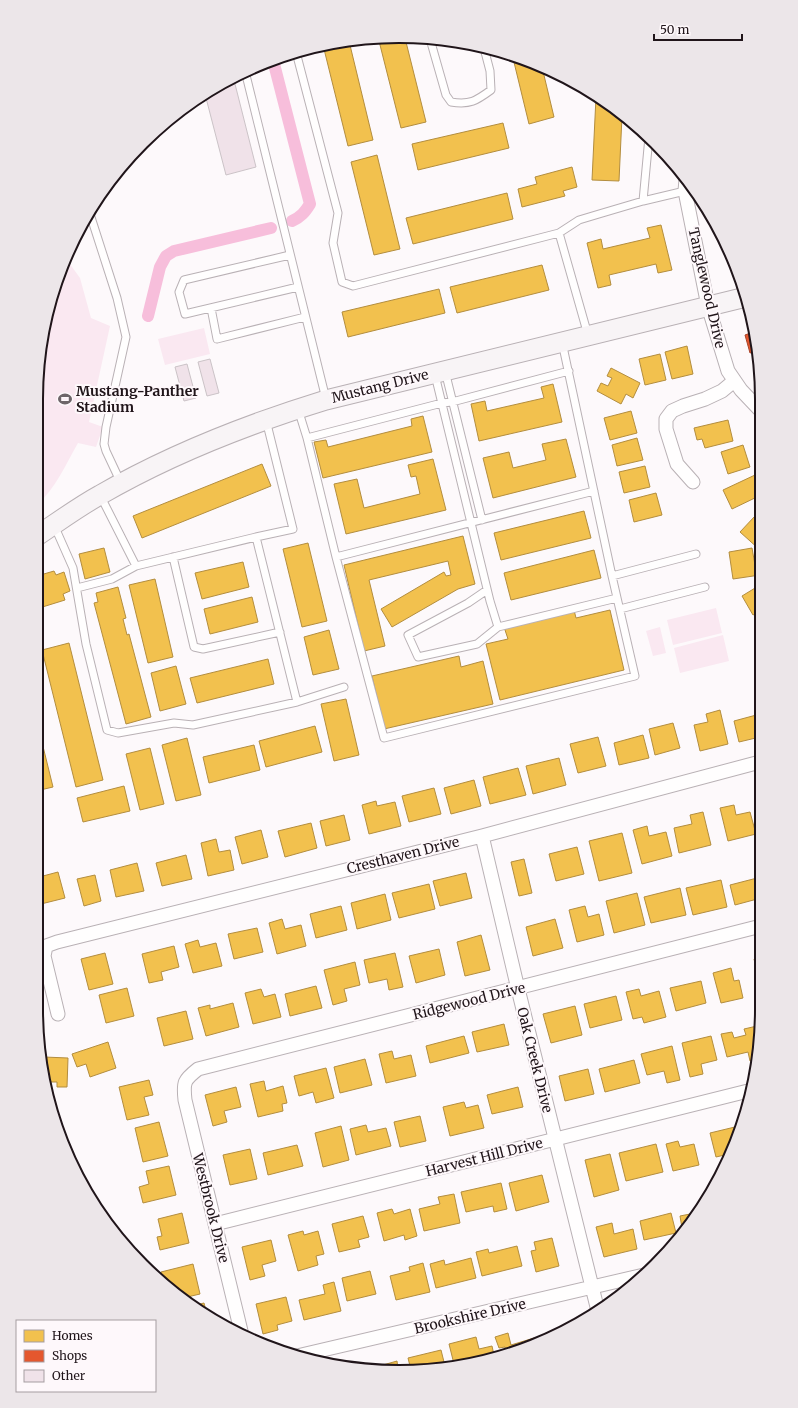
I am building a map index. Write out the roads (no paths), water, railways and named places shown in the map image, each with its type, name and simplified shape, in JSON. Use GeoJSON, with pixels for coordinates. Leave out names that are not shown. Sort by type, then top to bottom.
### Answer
{"type":"FeatureCollection","features":[{"type":"Feature","properties":{"kind":"main road","name":"Mustang Drive"},"geometry":{"type":"LineString","coordinates":[[43,532],[100,495],[194,448],[234,431],[298,408],[740,298]]}},
{"type":"Feature","properties":{"kind":"street","name":"Tanglewood Drive"},"geometry":{"type":"LineString","coordinates":[[690,194],[708,306],[728,371],[741,390],[755,405]]}},
{"type":"Feature","properties":{"kind":"street"},"geometry":{"type":"LineString","coordinates":[[693,482],[677,464],[666,429],[666,419],[672,411],[722,391],[734,381]]}},
{"type":"Feature","properties":{"kind":"street","name":"Cresthaven Drive"},"geometry":{"type":"LineString","coordinates":[[58,1014],[44,956],[46,946],[57,942],[482,836],[755,763]]}},
{"type":"Feature","properties":{"kind":"street","name":"Oak Creek Drive"},"geometry":{"type":"LineString","coordinates":[[482,836],[518,989],[596,1305]]}},
{"type":"Feature","properties":{"kind":"street","name":"Ridgewood Drive"},"geometry":{"type":"LineString","coordinates":[[184,1085],[188,1077],[198,1069],[518,989],[755,928]]}},
{"type":"Feature","properties":{"kind":"street","name":"Westbrook Drive"},"geometry":{"type":"LineString","coordinates":[[184,1085],[185,1100],[240,1327]]}},
{"type":"Feature","properties":{"kind":"street","name":"Harvest Hill Drive"},"geometry":{"type":"LineString","coordinates":[[215,1224],[745,1092]]}},
{"type":"Feature","properties":{"kind":"street","name":"Brookshire Drive"},"geometry":{"type":"LineString","coordinates":[[308,1353],[632,1279]]}},
{"type":"Feature","properties":{"kind":"lane"},"geometry":{"type":"LineString","coordinates":[[432,45],[446,95],[451,102],[463,104],[475,102],[491,90],[490,71],[486,54]]}},
{"type":"Feature","properties":{"kind":"lane"},"geometry":{"type":"LineString","coordinates":[[298,58],[338,213],[333,243],[342,282],[353,286],[558,233],[578,220],[644,201],[668,196],[686,188]]}},
{"type":"Feature","properties":{"kind":"lane"},"geometry":{"type":"LineString","coordinates":[[247,78],[326,400]]}},
{"type":"Feature","properties":{"kind":"lane"},"geometry":{"type":"LineString","coordinates":[[644,201],[648,145]]}},
{"type":"Feature","properties":{"kind":"lane"},"geometry":{"type":"LineString","coordinates":[[92,220],[117,298],[126,337],[106,427],[104,444],[122,484]]}},
{"type":"Feature","properties":{"kind":"lane"},"geometry":{"type":"LineString","coordinates":[[558,233],[588,336]]}},
{"type":"Feature","properties":{"kind":"lane"},"geometry":{"type":"LineString","coordinates":[[290,255],[184,280],[179,292],[185,314],[298,287]]}},
{"type":"Feature","properties":{"kind":"lane"},"geometry":{"type":"LineString","coordinates":[[211,308],[217,339],[305,317]]}},
{"type":"Feature","properties":{"kind":"lane"},"geometry":{"type":"LineString","coordinates":[[298,408],[384,738],[635,676],[562,342]]}},
{"type":"Feature","properties":{"kind":"lane"},"geometry":{"type":"LineString","coordinates":[[307,438],[569,371]]}},
{"type":"Feature","properties":{"kind":"lane"},"geometry":{"type":"LineString","coordinates":[[440,372],[452,402],[482,520]]}},
{"type":"Feature","properties":{"kind":"lane"},"geometry":{"type":"LineString","coordinates":[[440,372],[442,404],[487,590],[498,627]]}},
{"type":"Feature","properties":{"kind":"lane"},"geometry":{"type":"LineString","coordinates":[[77,588],[112,579],[136,566],[293,529],[266,420]]}},
{"type":"Feature","properties":{"kind":"lane"},"geometry":{"type":"LineString","coordinates":[[336,557],[594,491]]}},
{"type":"Feature","properties":{"kind":"lane"},"geometry":{"type":"LineString","coordinates":[[100,495],[136,566]]}},
{"type":"Feature","properties":{"kind":"lane"},"geometry":{"type":"LineString","coordinates":[[54,525],[73,568],[86,644],[107,730],[118,733],[174,723],[193,725],[298,702],[344,687]]}},
{"type":"Feature","properties":{"kind":"lane"},"geometry":{"type":"LineString","coordinates":[[256,537],[298,702]]}},
{"type":"Feature","properties":{"kind":"lane"},"geometry":{"type":"LineString","coordinates":[[612,576],[696,554]]}},
{"type":"Feature","properties":{"kind":"lane"},"geometry":{"type":"LineString","coordinates":[[173,557],[194,647],[202,649],[280,632]]}},
{"type":"Feature","properties":{"kind":"lane"},"geometry":{"type":"LineString","coordinates":[[620,609],[705,587]]}},
{"type":"Feature","properties":{"kind":"lane"},"geometry":{"type":"LineString","coordinates":[[487,590],[468,603],[408,635],[418,657],[477,644],[498,627],[617,598]]}},
{"type":"Feature","properties":{"kind":"waterway"},"geometry":{"type":"LineString","coordinates":[[274,66],[310,204],[298,218],[292,221]]}},
{"type":"Feature","properties":{"kind":"waterway"},"geometry":{"type":"LineString","coordinates":[[148,316],[160,267],[166,256],[174,251],[271,228]]}},
{"type":"Feature","properties":{"kind":"place","name":"Mustang-Panther Stadium"},"geometry":{"type":"Point","coordinates":[65,399]}}]}
